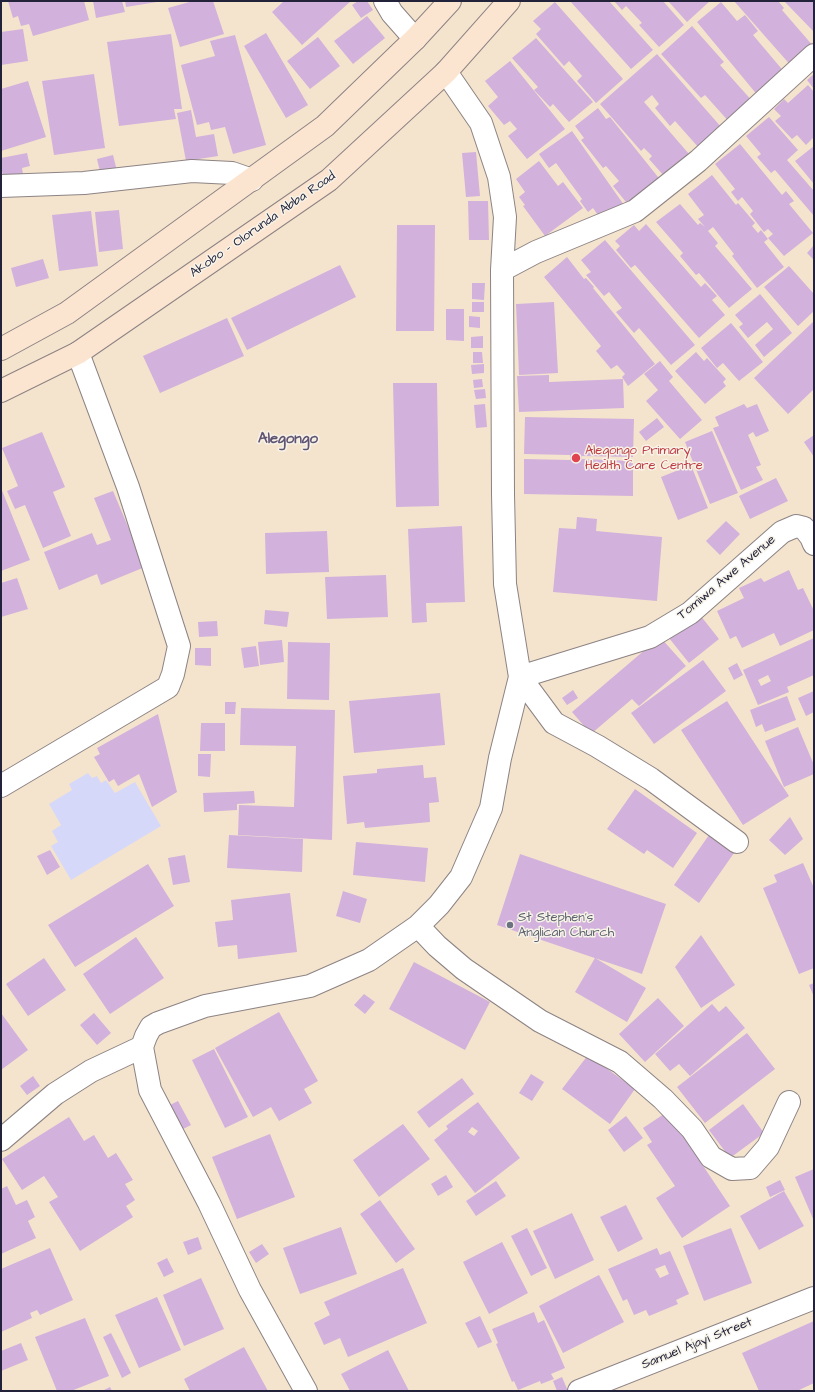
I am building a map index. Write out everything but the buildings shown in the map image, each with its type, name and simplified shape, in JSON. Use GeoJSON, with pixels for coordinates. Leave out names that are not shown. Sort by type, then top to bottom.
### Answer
{"type":"FeatureCollection","features":[{"type":"Feature","properties":{"kind":"main road"},"geometry":{"type":"LineString","coordinates":[[1,349],[67,313],[325,126],[415,39],[450,1]]}},
{"type":"Feature","properties":{"kind":"main road","name":"Akobo - Olorunda Abba Road"},"geometry":{"type":"LineString","coordinates":[[1,391],[78,353],[329,180],[446,72],[509,1]]}},
{"type":"Feature","properties":{"kind":"street"},"geometry":{"type":"LineString","coordinates":[[385,1],[392,14],[415,39]]}},
{"type":"Feature","properties":{"kind":"street"},"geometry":{"type":"LineString","coordinates":[[502,270],[536,252],[634,211],[698,161],[814,55]]}},
{"type":"Feature","properties":{"kind":"street"},"geometry":{"type":"LineString","coordinates":[[306,1391],[302,1381],[250,1290],[209,1203],[150,1090],[142,1047],[151,1027],[158,1023],[205,1006],[310,986],[369,960],[418,926],[439,905],[461,877],[491,808],[500,758],[520,677],[505,584],[502,270],[505,217],[499,177],[481,122],[446,72]]}},
{"type":"Feature","properties":{"kind":"street"},"geometry":{"type":"LineString","coordinates":[[1,186],[84,183],[192,171],[232,173],[252,180]]}},
{"type":"Feature","properties":{"kind":"street"},"geometry":{"type":"LineString","coordinates":[[1,786],[168,688],[173,674],[179,646],[128,487],[78,353]]}},
{"type":"Feature","properties":{"kind":"street","name":"Tomiwa Awe Avenue"},"geometry":{"type":"LineString","coordinates":[[520,677],[650,637],[690,613],[782,532],[796,526],[804,528],[814,544]]}},
{"type":"Feature","properties":{"kind":"street"},"geometry":{"type":"LineString","coordinates":[[520,677],[554,723],[596,746],[651,780],[737,842]]}},
{"type":"Feature","properties":{"kind":"street"},"geometry":{"type":"LineString","coordinates":[[418,926],[436,946],[464,969],[534,1017],[620,1062],[663,1099],[692,1129],[711,1157],[732,1169],[750,1168],[768,1147],[788,1102]]}},
{"type":"Feature","properties":{"kind":"street"},"geometry":{"type":"LineString","coordinates":[[1,1140],[55,1094],[91,1071],[142,1047]]}},
{"type":"Feature","properties":{"kind":"street","name":"Samuel Ajayi Street"},"geometry":{"type":"LineString","coordinates":[[588,1389],[814,1298]]}},
{"type":"Feature","properties":{"kind":"shaded area"},"geometry":{"type":"Polygon","coordinates":[[[88,773],[92,778],[97,776],[101,783],[106,780],[115,793],[135,782],[161,826],[71,880],[51,846],[58,842],[52,831],[61,825],[49,804],[72,790],[69,784],[88,773]]]}},
{"type":"Feature","properties":{"kind":"place","name":"Alegongo Primary Health Care Centre"},"geometry":{"type":"Point","coordinates":[576,458]}},
{"type":"Feature","properties":{"kind":"place","name":"St Stephen's Anglican Church"},"geometry":{"type":"Point","coordinates":[510,925]}},
{"type":"Feature","properties":{"kind":"district","name":"Alegongo"},"geometry":{"type":"Point","coordinates":[288,440]}}]}
